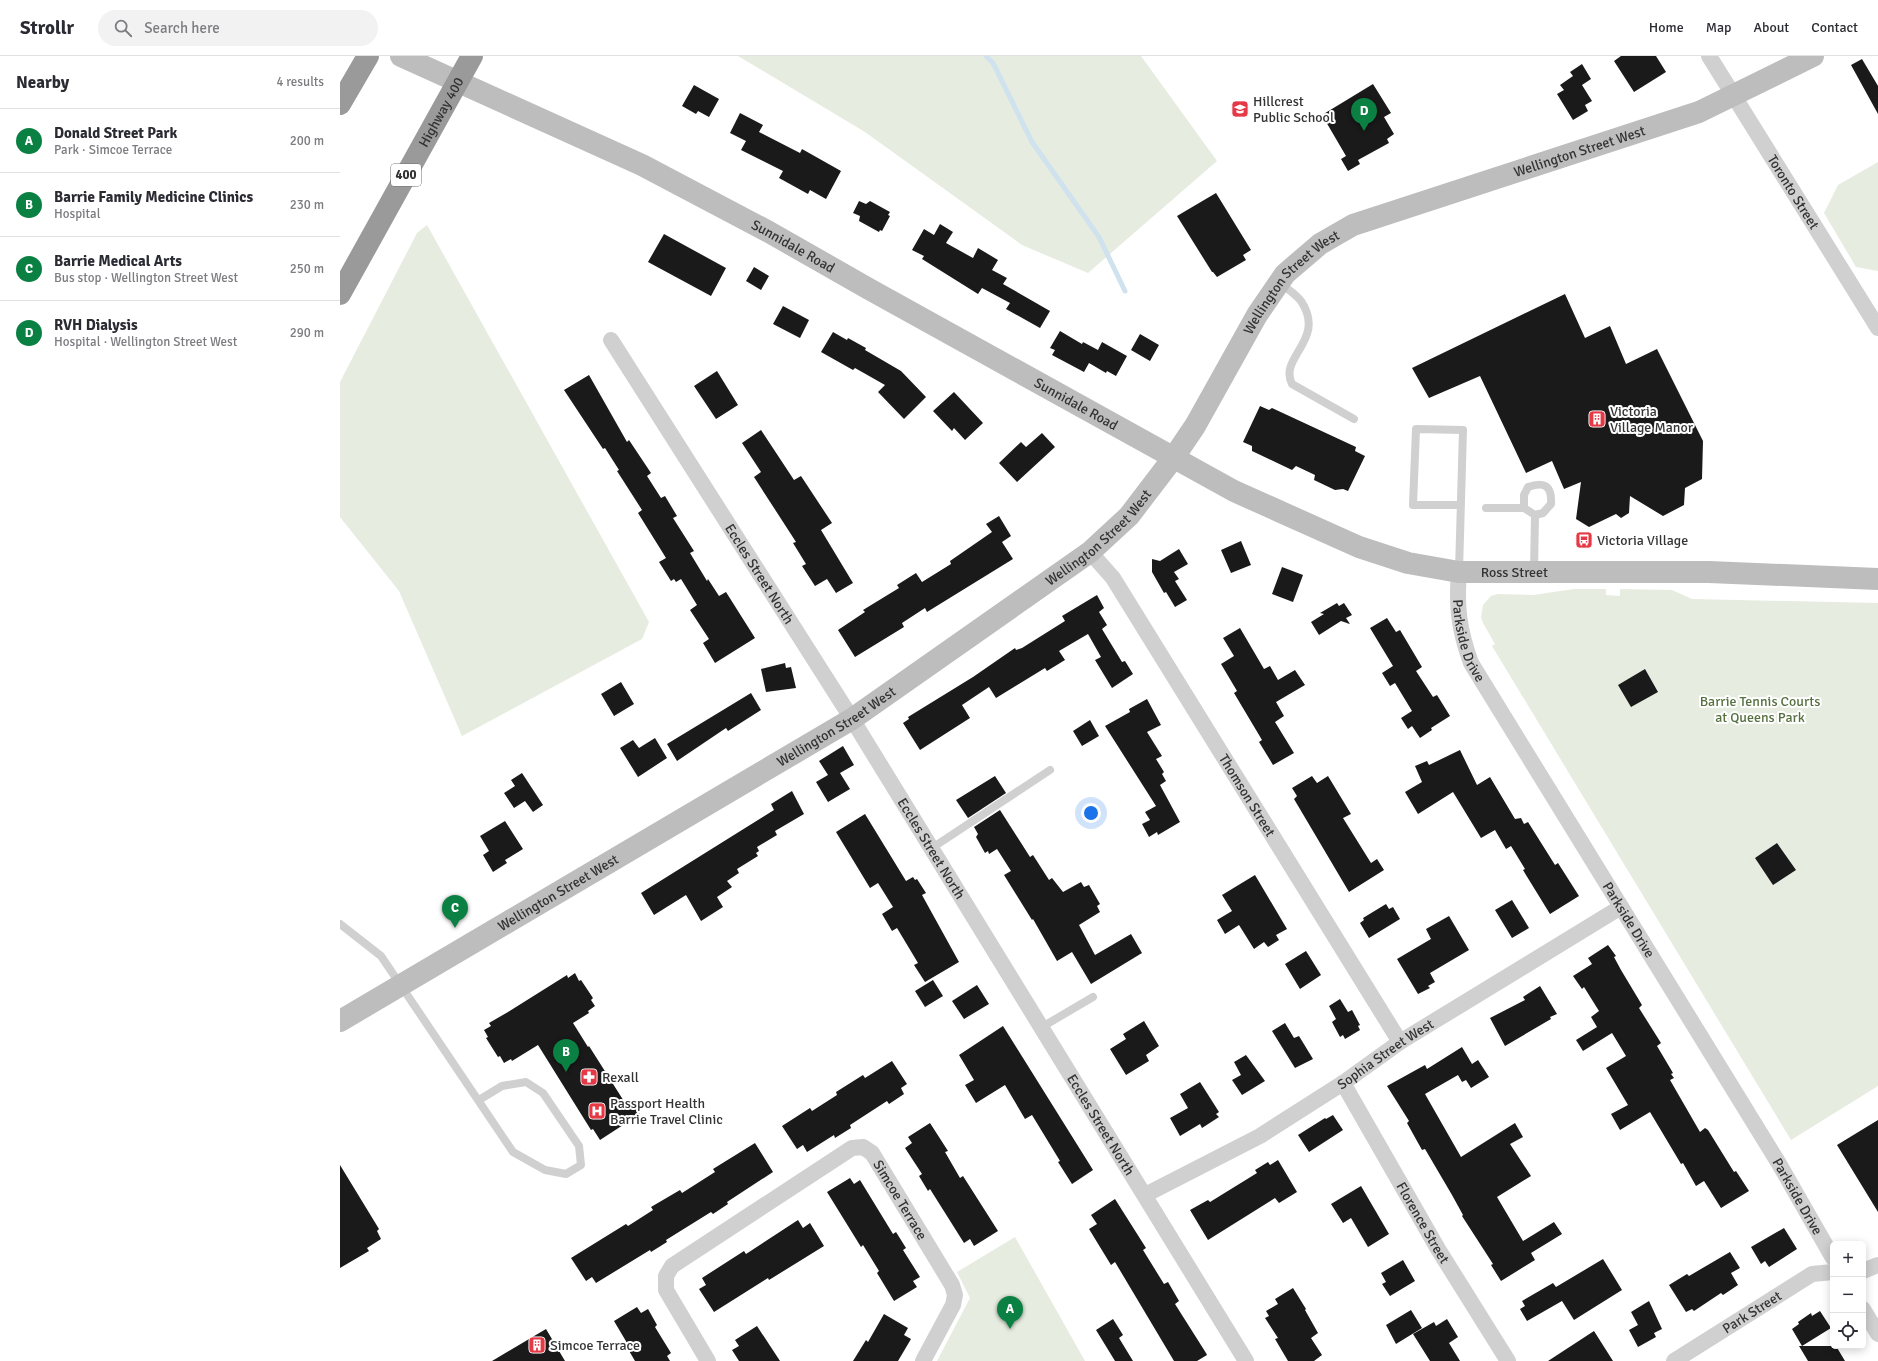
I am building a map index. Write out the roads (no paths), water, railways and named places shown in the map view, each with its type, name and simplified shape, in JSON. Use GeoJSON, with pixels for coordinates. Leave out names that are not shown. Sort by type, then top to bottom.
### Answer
{"type":"FeatureCollection","features":[{"type":"Feature","properties":{"kind":"highway"},"geometry":{"type":"LineString","coordinates":[[340,104],[368,56]]}},
{"type":"Feature","properties":{"kind":"highway","name":"Highway 400"},"geometry":{"type":"LineString","coordinates":[[340,294],[472,56]]}},
{"type":"Feature","properties":{"kind":"street","name":"Sunnidale Road"},"geometry":{"type":"LineString","coordinates":[[401,56],[642,166],[769,232],[869,289],[1174,457]]}},
{"type":"Feature","properties":{"kind":"street","name":"Toronto Street"},"geometry":{"type":"LineString","coordinates":[[1708,56],[1878,328]]}},
{"type":"Feature","properties":{"kind":"street","name":"Wellington Street West"},"geometry":{"type":"LineString","coordinates":[[340,1022],[852,719],[1090,552],[1129,516],[1174,457],[1195,426],[1257,315],[1279,282],[1285,274],[1320,244],[1353,225],[1699,112],[1733,97],[1813,56]]}},
{"type":"Feature","properties":{"kind":"street","name":"Eccles Street North"},"geometry":{"type":"LineString","coordinates":[[611,340],[852,719],[1246,1361]]}},
{"type":"Feature","properties":{"kind":"street","name":"Ross Street"},"geometry":{"type":"LineString","coordinates":[[1174,457],[1234,491],[1359,548],[1408,564],[1459,572],[1709,572],[1878,578]]}},
{"type":"Feature","properties":{"kind":"street","name":"Thomson Street"},"geometry":{"type":"LineString","coordinates":[[1090,552],[1113,578],[1400,1042]]}},
{"type":"Feature","properties":{"kind":"street","name":"Parkside Drive"},"geometry":{"type":"LineString","coordinates":[[1459,572],[1457,599],[1460,629],[1470,663],[1778,1162],[1830,1253]]}},
{"type":"Feature","properties":{"kind":"street","name":"Sophia Street West"},"geometry":{"type":"LineString","coordinates":[[1145,1195],[1260,1136],[1343,1083],[1400,1042],[1621,907]]}},
{"type":"Feature","properties":{"kind":"street","name":"Florence Street"},"geometry":{"type":"LineString","coordinates":[[1343,1083],[1438,1249],[1508,1361]]}},
{"type":"Feature","properties":{"kind":"street","name":"Simcoe Terrace"},"geometry":{"type":"LineString","coordinates":[[708,1361],[666,1290],[666,1276],[672,1266],[852,1148],[863,1147],[872,1153],[952,1285],[955,1294],[953,1305],[923,1361]]}},
{"type":"Feature","properties":{"kind":"street"},"geometry":{"type":"LineString","coordinates":[[1866,1269],[1878,1265]]}},
{"type":"Feature","properties":{"kind":"street","name":"Park Street"},"geometry":{"type":"LineString","coordinates":[[1677,1360],[1812,1274],[1830,1272]]}},
{"type":"Feature","properties":{"kind":"street"},"geometry":{"type":"LineString","coordinates":[[1865,1313],[1878,1334]]}},
{"type":"Feature","properties":{"kind":"lane"},"geometry":{"type":"LineString","coordinates":[[1279,282],[1301,300],[1307,317],[1309,329],[1308,335],[1291,364],[1289,378],[1292,384],[1354,419]]}},
{"type":"Feature","properties":{"kind":"lane"},"geometry":{"type":"LineString","coordinates":[[1459,572],[1461,505],[1463,430],[1416,429],[1413,505],[1461,505]]}},
{"type":"Feature","properties":{"kind":"lane"},"geometry":{"type":"LineString","coordinates":[[1486,508],[1524,508],[1535,515],[1544,513],[1551,504],[1552,494],[1546,486],[1538,484],[1528,487],[1524,495],[1524,508]]}},
{"type":"Feature","properties":{"kind":"lane"},"geometry":{"type":"LineString","coordinates":[[1534,571],[1535,515]]}},
{"type":"Feature","properties":{"kind":"lane"},"geometry":{"type":"LineString","coordinates":[[932,848],[1050,770]]}},
{"type":"Feature","properties":{"kind":"lane"},"geometry":{"type":"LineString","coordinates":[[340,924],[381,956],[402,985],[513,1152],[545,1170],[552,1172],[566,1174],[581,1165],[579,1146],[543,1093],[526,1082],[502,1086],[479,1100]]}},
{"type":"Feature","properties":{"kind":"lane"},"geometry":{"type":"LineString","coordinates":[[1042,1027],[1093,997]]}},
{"type":"Feature","properties":{"kind":"waterway"},"geometry":{"type":"LineString","coordinates":[[986,56],[993,63],[1032,142],[1099,237],[1125,291]]}},
{"type":"Feature","properties":{"kind":"place","name":"Hillcrest Public School"},"geometry":{"type":"Point","coordinates":[1240,109]}},
{"type":"Feature","properties":{"kind":"place","name":"RVH Dialysis"},"geometry":{"type":"Point","coordinates":[1364,131]}},
{"type":"Feature","properties":{"kind":"place","name":"Victoria Village Manor"},"geometry":{"type":"Point","coordinates":[1597,419]}},
{"type":"Feature","properties":{"kind":"place","name":"Victoria Village"},"geometry":{"type":"Point","coordinates":[1584,540]}},
{"type":"Feature","properties":{"kind":"place","name":"Barrie Medical Arts"},"geometry":{"type":"Point","coordinates":[455,928]}},
{"type":"Feature","properties":{"kind":"place","name":"Barrie Family Medicine Clinics"},"geometry":{"type":"Point","coordinates":[566,1072]}},
{"type":"Feature","properties":{"kind":"place","name":"Rexall"},"geometry":{"type":"Point","coordinates":[589,1077]}},
{"type":"Feature","properties":{"kind":"place","name":"Passport Health Barrie Travel Clinic"},"geometry":{"type":"Point","coordinates":[597,1111]}},
{"type":"Feature","properties":{"kind":"place","name":"Donald Street Park"},"geometry":{"type":"Point","coordinates":[1010,1329]}},
{"type":"Feature","properties":{"kind":"place","name":"Simcoe Terrace"},"geometry":{"type":"Point","coordinates":[537,1345]}},
{"type":"Feature","properties":{"kind":"park label","name":"Barrie Tennis Courts at Queens Park"},"geometry":{"type":"Point","coordinates":[1760,710]}}]}
